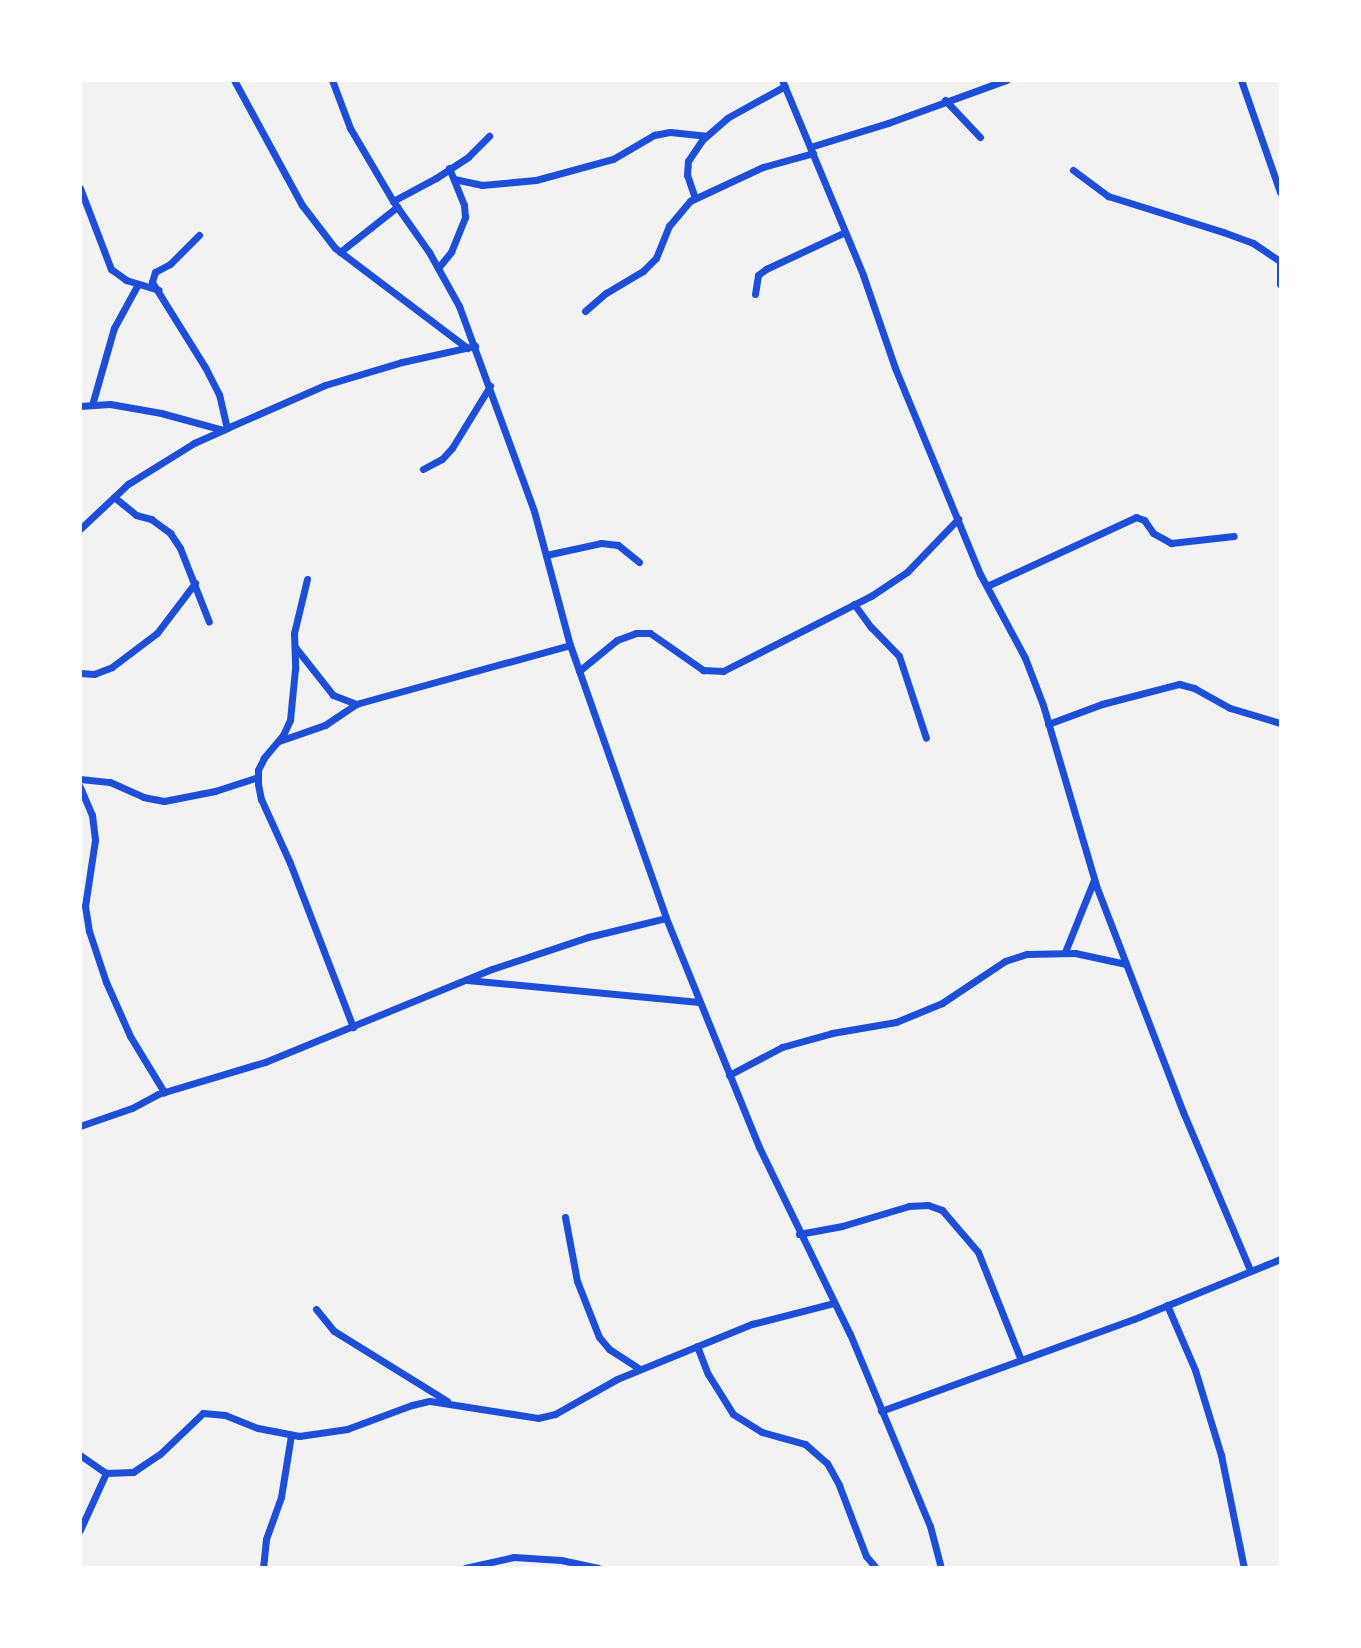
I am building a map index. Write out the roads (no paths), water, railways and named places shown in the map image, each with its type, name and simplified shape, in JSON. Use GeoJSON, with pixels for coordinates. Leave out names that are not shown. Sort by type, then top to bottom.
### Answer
{"type":"FeatureCollection","features":[{"type":"Feature","properties":{"kind":"street"},"geometry":{"type":"LineString","coordinates":[[234,80],[302,205],[340,252],[471,347]]}},
{"type":"Feature","properties":{"kind":"street"},"geometry":{"type":"LineString","coordinates":[[332,80],[349,128],[438,268],[459,306],[471,347],[490,386],[546,555],[570,645],[666,918],[729,1075],[881,1411],[930,1527],[941,1567]]}},
{"type":"Feature","properties":{"kind":"street"},"geometry":{"type":"LineString","coordinates":[[585,311],[606,293],[643,271],[656,258],[669,226],[695,198],[763,167],[1006,80]]}},
{"type":"Feature","properties":{"kind":"street"},"geometry":{"type":"LineString","coordinates":[[1241,80],[1280,192]]}},
{"type":"Feature","properties":{"kind":"street"},"geometry":{"type":"LineString","coordinates":[[695,198],[687,175],[688,161],[706,136],[727,118],[783,83],[845,232],[895,368],[958,519],[987,586],[1025,658],[1048,724],[1094,879],[1182,1112],[1250,1270]]}},
{"type":"Feature","properties":{"kind":"street"},"geometry":{"type":"LineString","coordinates":[[945,100],[980,137]]}},
{"type":"Feature","properties":{"kind":"street"},"geometry":{"type":"LineString","coordinates":[[454,179],[482,185],[536,180],[613,159],[654,135],[670,132],[706,136]]}},
{"type":"Feature","properties":{"kind":"street"},"geometry":{"type":"LineString","coordinates":[[340,252],[395,204],[468,157],[489,136]]}},
{"type":"Feature","properties":{"kind":"street"},"geometry":{"type":"LineString","coordinates":[[438,268],[451,252],[465,217],[464,205],[449,168]]}},
{"type":"Feature","properties":{"kind":"street"},"geometry":{"type":"LineString","coordinates":[[1073,170],[1108,196],[1253,243],[1280,262],[1280,285]]}},
{"type":"Feature","properties":{"kind":"street"},"geometry":{"type":"LineString","coordinates":[[80,188],[111,269],[125,280],[158,290]]}},
{"type":"Feature","properties":{"kind":"street"},"geometry":{"type":"LineString","coordinates":[[755,294],[758,275],[766,269],[845,232]]}},
{"type":"Feature","properties":{"kind":"street"},"geometry":{"type":"LineString","coordinates":[[198,235],[170,264],[155,272],[152,282],[219,394],[225,429]]}},
{"type":"Feature","properties":{"kind":"street"},"geometry":{"type":"LineString","coordinates":[[92,405],[114,328],[138,284]]}},
{"type":"Feature","properties":{"kind":"street"},"geometry":{"type":"LineString","coordinates":[[80,529],[128,484],[194,443],[325,385],[402,362],[471,347]]}},
{"type":"Feature","properties":{"kind":"street"},"geometry":{"type":"LineString","coordinates":[[423,469],[442,458],[452,448],[490,386]]}},
{"type":"Feature","properties":{"kind":"street"},"geometry":{"type":"LineString","coordinates":[[80,406],[110,404],[225,429]]}},
{"type":"Feature","properties":{"kind":"street"},"geometry":{"type":"LineString","coordinates":[[114,497],[136,515],[151,519],[170,533],[180,548],[209,622]]}},
{"type":"Feature","properties":{"kind":"street"},"geometry":{"type":"LineString","coordinates":[[987,586],[1136,517],[1144,520],[1153,533],[1171,543],[1234,536]]}},
{"type":"Feature","properties":{"kind":"street"},"geometry":{"type":"LineString","coordinates":[[579,671],[617,640],[636,632],[650,633],[703,670],[723,671],[854,604],[906,572],[958,519]]}},
{"type":"Feature","properties":{"kind":"street"},"geometry":{"type":"LineString","coordinates":[[546,555],[601,543],[618,545],[639,562]]}},
{"type":"Feature","properties":{"kind":"street"},"geometry":{"type":"LineString","coordinates":[[307,579],[297,611],[294,698],[290,720],[264,758],[258,777],[261,799],[290,863],[353,1027]]}},
{"type":"Feature","properties":{"kind":"street"},"geometry":{"type":"LineString","coordinates":[[80,673],[94,674],[112,667],[157,633],[195,583]]}},
{"type":"Feature","properties":{"kind":"street"},"geometry":{"type":"LineString","coordinates":[[854,604],[871,627],[899,656],[926,738]]}},
{"type":"Feature","properties":{"kind":"street"},"geometry":{"type":"LineString","coordinates":[[278,741],[325,725],[356,704],[570,645]]}},
{"type":"Feature","properties":{"kind":"street"},"geometry":{"type":"LineString","coordinates":[[294,646],[333,695],[356,704]]}},
{"type":"Feature","properties":{"kind":"street"},"geometry":{"type":"LineString","coordinates":[[1048,724],[1102,704],[1179,684],[1194,688],[1230,708],[1280,723]]}},
{"type":"Feature","properties":{"kind":"street"},"geometry":{"type":"LineString","coordinates":[[80,779],[110,782],[143,797],[164,801],[215,791],[258,777]]}},
{"type":"Feature","properties":{"kind":"street"},"geometry":{"type":"LineString","coordinates":[[80,787],[92,815],[94,840],[83,908],[89,931],[106,982],[130,1036],[164,1093]]}},
{"type":"Feature","properties":{"kind":"street"},"geometry":{"type":"LineString","coordinates":[[1065,952],[1094,879]]}},
{"type":"Feature","properties":{"kind":"street"},"geometry":{"type":"LineString","coordinates":[[80,1126],[164,1093],[265,1062],[467,980],[588,937],[666,918]]}},
{"type":"Feature","properties":{"kind":"street"},"geometry":{"type":"LineString","coordinates":[[729,1075],[782,1047],[832,1033],[896,1022],[942,1003],[1005,961],[1027,954],[1065,952],[1126,964]]}},
{"type":"Feature","properties":{"kind":"street"},"geometry":{"type":"LineString","coordinates":[[467,980],[699,1002]]}},
{"type":"Feature","properties":{"kind":"street"},"geometry":{"type":"LineString","coordinates":[[799,1234],[842,1226],[909,1206],[928,1205],[942,1210],[978,1252],[1021,1360]]}},
{"type":"Feature","properties":{"kind":"street"},"geometry":{"type":"LineString","coordinates":[[565,1217],[577,1281],[599,1337],[609,1349],[640,1369]]}},
{"type":"Feature","properties":{"kind":"street"},"geometry":{"type":"LineString","coordinates":[[881,1411],[1167,1305],[1280,1259]]}},
{"type":"Feature","properties":{"kind":"street"},"geometry":{"type":"LineString","coordinates":[[80,1455],[106,1473],[133,1472],[160,1454],[203,1413],[225,1415],[251,1426],[291,1436],[347,1429],[430,1401],[538,1418],[555,1414],[640,1369],[752,1324],[834,1303]]}},
{"type":"Feature","properties":{"kind":"street"},"geometry":{"type":"LineString","coordinates":[[1167,1305],[1195,1370],[1221,1455],[1244,1567]]}},
{"type":"Feature","properties":{"kind":"street"},"geometry":{"type":"LineString","coordinates":[[316,1309],[334,1331],[451,1403]]}},
{"type":"Feature","properties":{"kind":"street"},"geometry":{"type":"LineString","coordinates":[[697,1346],[708,1374],[733,1414],[762,1432],[805,1444],[827,1463],[866,1556],[876,1567]]}},
{"type":"Feature","properties":{"kind":"street"},"geometry":{"type":"LineString","coordinates":[[263,1567],[266,1539],[281,1497],[291,1436]]}},
{"type":"Feature","properties":{"kind":"street"},"geometry":{"type":"LineString","coordinates":[[80,1530],[106,1473]]}},
{"type":"Feature","properties":{"kind":"street"},"geometry":{"type":"LineString","coordinates":[[465,1567],[514,1557],[561,1560],[598,1567]]}}]}
